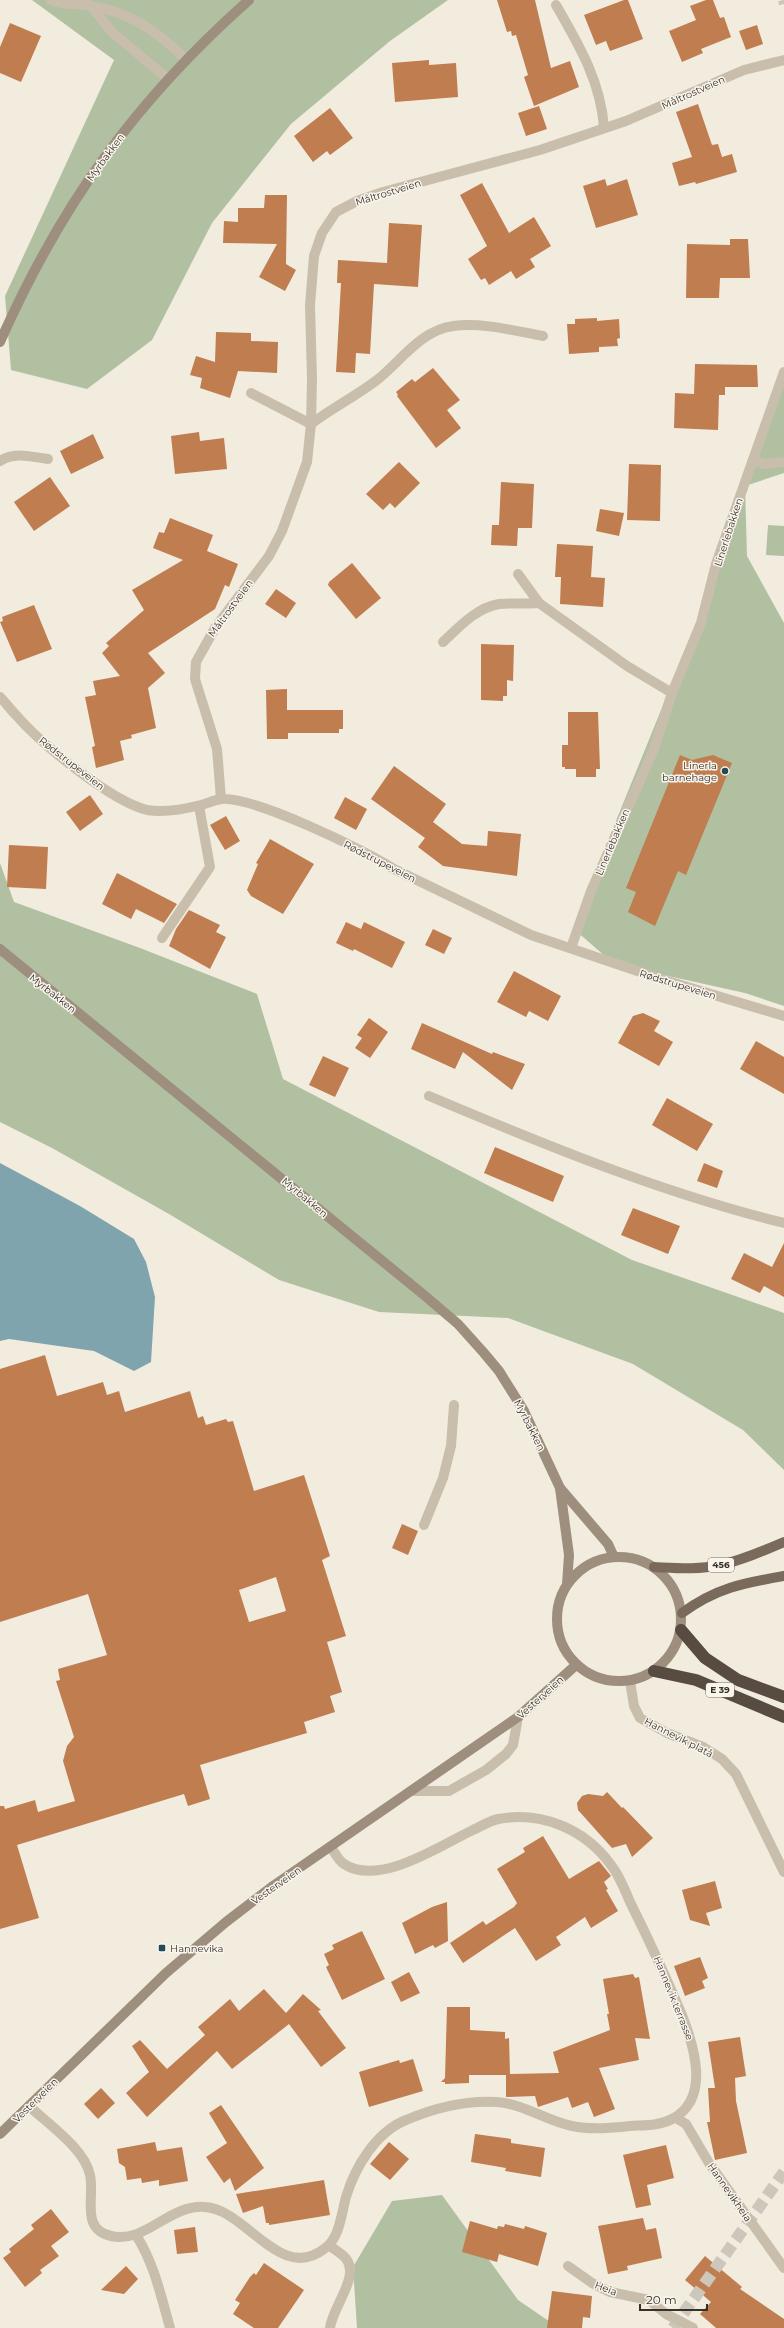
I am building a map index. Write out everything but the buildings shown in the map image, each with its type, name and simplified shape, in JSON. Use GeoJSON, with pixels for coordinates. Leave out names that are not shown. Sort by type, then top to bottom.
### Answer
{"type":"FeatureCollection","features":[{"type":"Feature","properties":{"kind":"highway","name":"E 39"},"geometry":{"type":"LineString","coordinates":[[681,1630],[705,1658],[738,1680],[784,1697]]}},
{"type":"Feature","properties":{"kind":"highway","name":"E 39"},"geometry":{"type":"LineString","coordinates":[[654,1671],[696,1680],[784,1717]]}},
{"type":"Feature","properties":{"kind":"main road","name":"456"},"geometry":{"type":"LineString","coordinates":[[654,1567],[686,1569],[718,1566],[750,1556],[784,1542]]}},
{"type":"Feature","properties":{"kind":"main road","name":"456"},"geometry":{"type":"LineString","coordinates":[[682,1613],[700,1600],[720,1590],[784,1576]]}},
{"type":"Feature","properties":{"kind":"street"},"geometry":{"type":"LineString","coordinates":[[51,0],[61,4],[90,6],[126,14],[167,41],[186,60]]}},
{"type":"Feature","properties":{"kind":"street","name":"Myrbakken"},"geometry":{"type":"LineString","coordinates":[[0,342],[20,297],[74,200],[117,139],[186,60],[249,0]]}},
{"type":"Feature","properties":{"kind":"street"},"geometry":{"type":"LineString","coordinates":[[556,5],[592,72],[603,112],[604,128]]}},
{"type":"Feature","properties":{"kind":"street"},"geometry":{"type":"LineString","coordinates":[[90,6],[112,32],[168,79]]}},
{"type":"Feature","properties":{"kind":"street","name":"Måltrostveien"},"geometry":{"type":"LineString","coordinates":[[221,799],[216,748],[195,679],[196,662],[215,628],[269,556],[282,531],[307,462],[311,424],[312,379],[310,305],[314,256],[322,233],[336,212],[363,198],[540,150],[681,99],[744,70],[784,60]]}},
{"type":"Feature","properties":{"kind":"street"},"geometry":{"type":"LineString","coordinates":[[251,393],[311,424],[377,380],[415,346],[438,330],[452,326],[470,326],[543,336]]}},
{"type":"Feature","properties":{"kind":"street","name":"Linerlebakken"},"geometry":{"type":"LineString","coordinates":[[571,948],[591,891],[654,749],[672,692],[701,623],[716,564],[784,372]]}},
{"type":"Feature","properties":{"kind":"street"},"geometry":{"type":"LineString","coordinates":[[0,461],[7,456],[18,455],[48,459]]}},
{"type":"Feature","properties":{"kind":"street"},"geometry":{"type":"LineString","coordinates":[[753,460],[764,464],[784,462]]}},
{"type":"Feature","properties":{"kind":"street"},"geometry":{"type":"LineString","coordinates":[[518,574],[539,603],[627,666],[672,692]]}},
{"type":"Feature","properties":{"kind":"street"},"geometry":{"type":"LineString","coordinates":[[443,642],[466,620],[488,607],[499,604],[539,603]]}},
{"type":"Feature","properties":{"kind":"street","name":"Rødstrupeveien"},"geometry":{"type":"LineString","coordinates":[[0,697],[16,715],[54,750],[101,788],[126,802],[148,810],[176,810],[200,806],[221,799],[241,801],[306,826],[375,857],[394,869],[498,921],[531,935],[654,977],[784,1016]]}},
{"type":"Feature","properties":{"kind":"street"},"geometry":{"type":"LineString","coordinates":[[162,938],[210,867],[200,806]]}},
{"type":"Feature","properties":{"kind":"street","name":"Myrbakken"},"geometry":{"type":"LineString","coordinates":[[0,950],[274,1171],[458,1324],[499,1371],[511,1388],[532,1427],[560,1488],[608,1544],[614,1556]]}},
{"type":"Feature","properties":{"kind":"street"},"geometry":{"type":"LineString","coordinates":[[429,1096],[572,1156],[689,1197],[784,1223]]}},
{"type":"Feature","properties":{"kind":"street"},"geometry":{"type":"LineString","coordinates":[[424,1525],[443,1478],[451,1446],[454,1405]]}},
{"type":"Feature","properties":{"kind":"street","name":"Myrbakken"},"geometry":{"type":"LineString","coordinates":[[560,1488],[569,1555],[567,1584]]}},
{"type":"Feature","properties":{"kind":"street"},"geometry":{"type":"LineString","coordinates":[[614,1556],[635,1558],[654,1567],[673,1587],[682,1613],[681,1630],[676,1646],[667,1660],[654,1671],[630,1681],[611,1682],[592,1676],[576,1665],[565,1651],[558,1634],[557,1623],[559,1600],[567,1584],[579,1571],[594,1561],[614,1556]]}},
{"type":"Feature","properties":{"kind":"street","name":"Vesterveien"},"geometry":{"type":"LineString","coordinates":[[0,2134],[166,1973],[202,1942],[273,1886],[413,1792],[518,1717],[576,1665]]}},
{"type":"Feature","properties":{"kind":"street","name":"Hannevik platå"},"geometry":{"type":"LineString","coordinates":[[630,1681],[634,1706],[640,1718],[667,1733],[703,1747],[722,1759],[736,1774],[784,1872]]}},
{"type":"Feature","properties":{"kind":"street"},"geometry":{"type":"LineString","coordinates":[[413,1792],[449,1791],[486,1770],[506,1754],[513,1745],[518,1717]]}},
{"type":"Feature","properties":{"kind":"street","name":"Hannevik terrasse"},"geometry":{"type":"LineString","coordinates":[[331,1847],[340,1861],[348,1866],[362,1871],[376,1871],[395,1867],[495,1819],[530,1816],[559,1823],[587,1840],[612,1866],[658,1958],[693,2042],[697,2074],[694,2096],[676,2118]]}},
{"type":"Feature","properties":{"kind":"street"},"geometry":{"type":"LineString","coordinates":[[29,2106],[73,2146],[84,2160],[90,2174],[90,2217],[96,2228],[108,2236],[123,2237],[136,2235],[176,2211],[193,2207],[208,2206],[224,2212],[282,2254],[308,2258],[318,2254],[330,2246],[339,2226],[347,2194],[356,2170],[386,2131],[403,2120],[440,2108],[473,2102],[501,2102],[571,2126],[599,2129],[660,2124],[676,2118]]}},
{"type":"Feature","properties":{"kind":"street","name":"Hannevikheia"},"geometry":{"type":"LineString","coordinates":[[676,2118],[686,2124],[709,2162],[784,2268]]}},
{"type":"Feature","properties":{"kind":"street"},"geometry":{"type":"LineString","coordinates":[[136,2235],[145,2249],[152,2266],[170,2328]]}},
{"type":"Feature","properties":{"kind":"street"},"geometry":{"type":"LineString","coordinates":[[330,2246],[346,2259],[350,2267],[349,2280],[331,2318],[330,2328]]}},
{"type":"Feature","properties":{"kind":"street","name":"Heia"},"geometry":{"type":"LineString","coordinates":[[568,2266],[592,2283],[610,2292],[649,2300],[666,2314],[694,2328]]}},
{"type":"Feature","properties":{"kind":"green space"},"geometry":{"type":"Polygon","coordinates":[[[32,0],[448,0],[390,41],[291,124],[212,223],[152,340],[87,389],[11,370],[5,296],[114,60],[32,0]]]}},
{"type":"Feature","properties":{"kind":"green space"},"geometry":{"type":"Polygon","coordinates":[[[784,386],[784,473],[745,486],[747,556],[784,623],[784,1006],[745,993],[614,964],[575,930],[596,883],[607,843],[705,602],[745,479],[784,386]]]}},
{"type":"Feature","properties":{"kind":"green space"},"geometry":{"type":"Polygon","coordinates":[[[768,525],[784,526],[784,556],[766,555],[768,525]]]}},
{"type":"Feature","properties":{"kind":"green space"},"geometry":{"type":"Polygon","coordinates":[[[0,863],[14,902],[140,948],[257,994],[283,1079],[632,1260],[784,1313],[784,1470],[743,1430],[633,1364],[508,1318],[379,1312],[279,1280],[169,1214],[52,1148],[0,1122],[0,863]]]}},
{"type":"Feature","properties":{"kind":"green space"},"geometry":{"type":"Polygon","coordinates":[[[442,2195],[518,2300],[559,2328],[357,2328],[353,2267],[392,2201],[442,2195]]]}},
{"type":"Feature","properties":{"kind":"water"},"geometry":{"type":"Polygon","coordinates":[[[0,1163],[80,1206],[134,1239],[146,1262],[155,1297],[151,1362],[134,1371],[94,1351],[9,1339],[0,1341],[0,1163]]]}},
{"type":"Feature","properties":{"kind":"tunnel"},"geometry":{"type":"LineString","coordinates":[[783,0],[784,4]]}},
{"type":"Feature","properties":{"kind":"tunnel"},"geometry":{"type":"LineString","coordinates":[[673,2328],[784,2172]]}},
{"type":"Feature","properties":{"kind":"place","name":"Linerla barnehage"},"geometry":{"type":"Point","coordinates":[725,771]}},
{"type":"Feature","properties":{"kind":"place","name":"Hannevika"},"geometry":{"type":"Point","coordinates":[162,1948]}}]}
